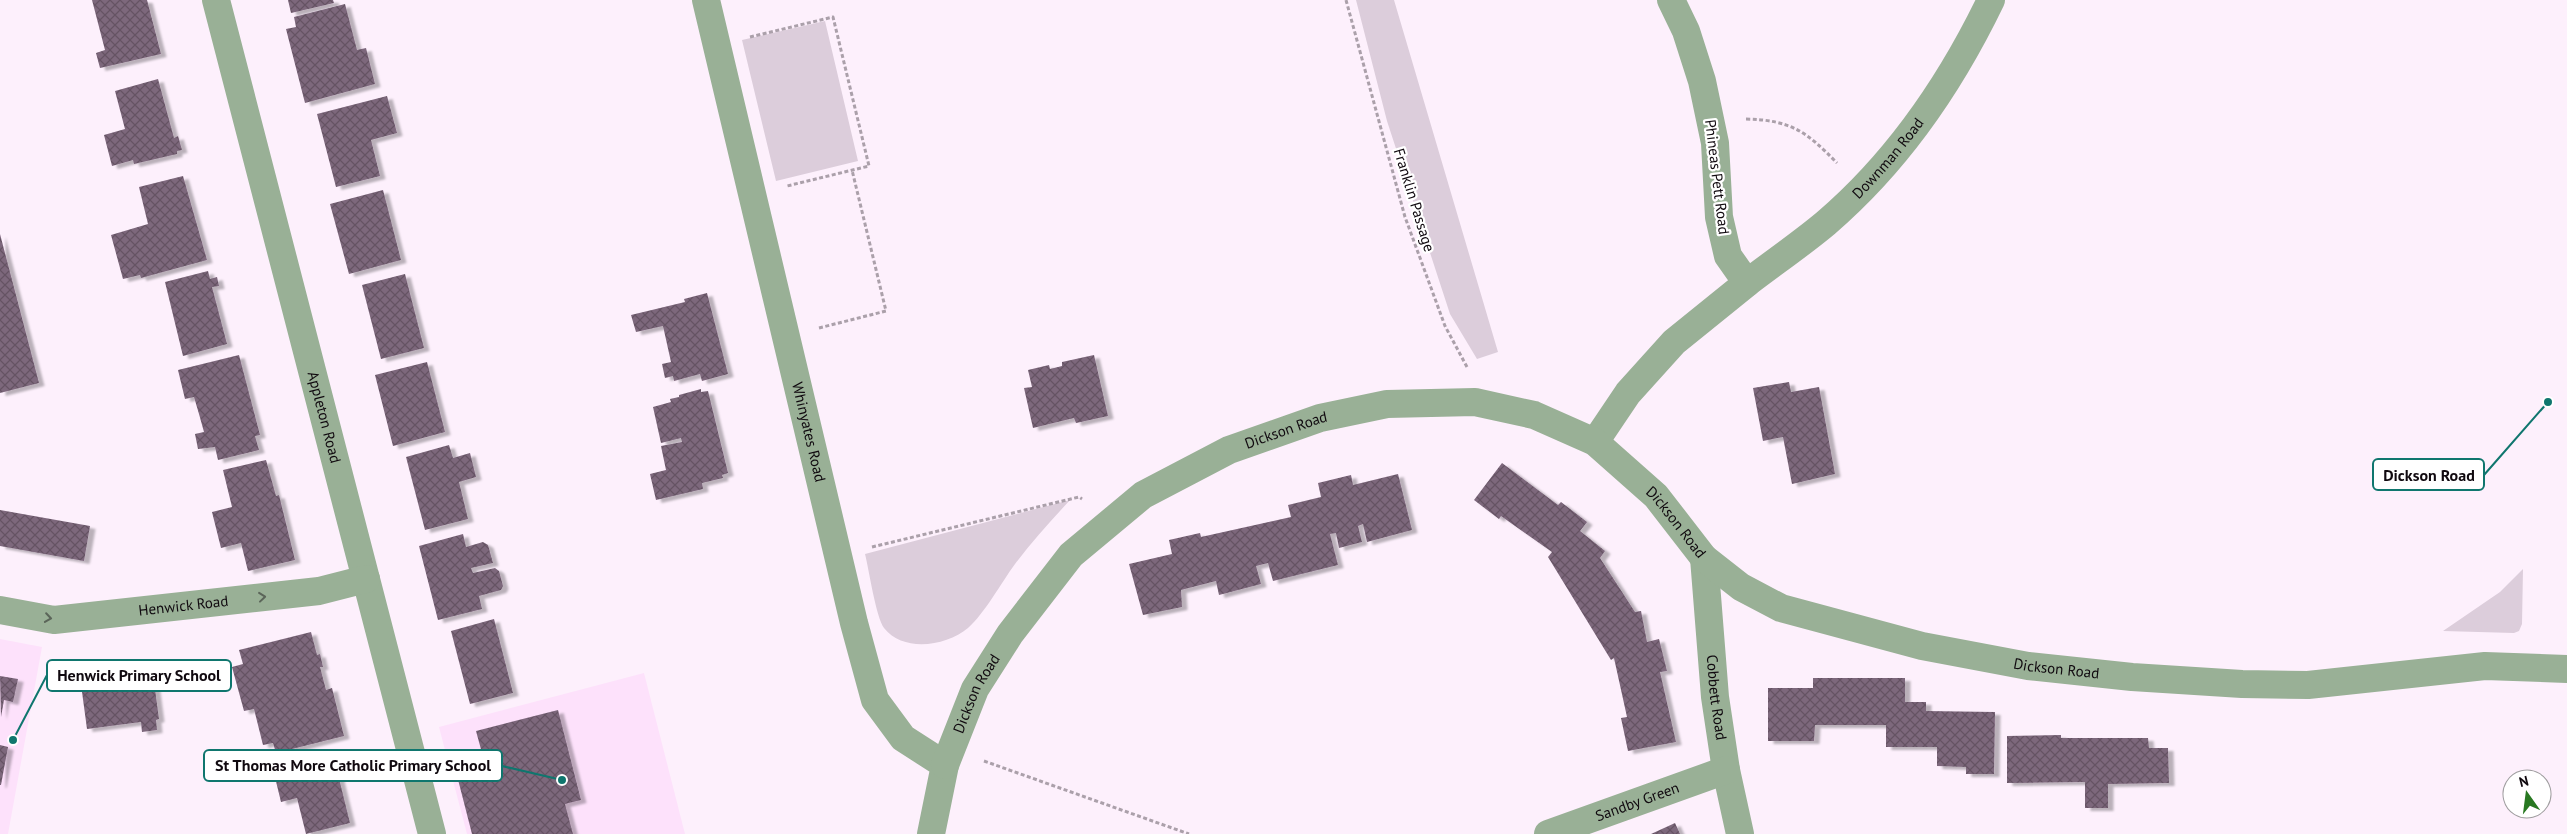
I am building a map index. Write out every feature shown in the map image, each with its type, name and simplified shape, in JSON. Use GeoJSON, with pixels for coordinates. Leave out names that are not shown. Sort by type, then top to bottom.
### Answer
{"type":"FeatureCollection","features":[{"type":"Feature","properties":{"kind":"street","name":"Appleton Road"},"geometry":{"type":"LineString","coordinates":[[216,0],[432,834]]}},
{"type":"Feature","properties":{"kind":"street","name":"Whinyates Road"},"geometry":{"type":"LineString","coordinates":[[706,0],[838,555],[875,700],[903,738],[948,757]]}},
{"type":"Feature","properties":{"kind":"street","name":"Phineas Pett Road"},"geometry":{"type":"LineString","coordinates":[[1671,0],[1686,31],[1702,81],[1715,143],[1719,217],[1728,256],[1747,283]]}},
{"type":"Feature","properties":{"kind":"street","name":"Downman Road"},"geometry":{"type":"LineString","coordinates":[[1747,283],[1826,222],[1882,167],[1925,114],[1971,41],[1991,0]]}},
{"type":"Feature","properties":{"kind":"street"},"geometry":{"type":"LineString","coordinates":[[1595,442],[1628,393],[1674,342],[1747,283]]}},
{"type":"Feature","properties":{"kind":"street","name":"Dickson Road"},"geometry":{"type":"LineString","coordinates":[[948,757],[976,689],[1010,634],[1072,556],[1143,495],[1229,450],[1320,418],[1387,404],[1475,402],[1534,415],[1595,442],[1656,496],[1704,558],[1741,587],[1781,608],[1922,646],[2028,666],[2132,677],[2242,684],[2299,684],[2376,679],[2430,670],[2485,666],[2567,669]]}},
{"type":"Feature","properties":{"kind":"street","name":"Cobbett Road"},"geometry":{"type":"LineString","coordinates":[[1704,558],[1715,697],[1726,770],[1740,834]]}},
{"type":"Feature","properties":{"kind":"street","name":"Henwick Road"},"geometry":{"type":"LineString","coordinates":[[0,610],[54,620],[319,591],[366,579]]}},
{"type":"Feature","properties":{"kind":"street"},"geometry":{"type":"LineString","coordinates":[[931,834],[948,757]]}},
{"type":"Feature","properties":{"kind":"street","name":"Sandby Green"},"geometry":{"type":"LineString","coordinates":[[1548,834],[1726,770]]}},
{"type":"Feature","properties":{"kind":"path","name":"Franklin Passage"},"geometry":{"type":"LineString","coordinates":[[1346,0],[1405,217],[1445,326],[1466,365],[1475,402]]}},
{"type":"Feature","properties":{"kind":"path"},"geometry":{"type":"LineString","coordinates":[[717,44],[833,17],[869,166],[752,194]]}},
{"type":"Feature","properties":{"kind":"path"},"geometry":{"type":"LineString","coordinates":[[1711,123],[1758,119],[1793,126],[1812,138],[1861,188]]}},
{"type":"Feature","properties":{"kind":"path"},"geometry":{"type":"LineString","coordinates":[[786,336],[886,312],[852,170]]}},
{"type":"Feature","properties":{"kind":"path"},"geometry":{"type":"LineString","coordinates":[[838,555],[1079,497],[1114,520]]}},
{"type":"Feature","properties":{"kind":"path"},"geometry":{"type":"LineString","coordinates":[[948,757],[1189,834]]}},
{"type":"Feature","properties":{"kind":"shaded area"},"geometry":{"type":"Polygon","coordinates":[[[1356,0],[1394,0],[1498,352],[1477,359],[1450,314],[1387,121],[1356,0]]]}},
{"type":"Feature","properties":{"kind":"shaded area"},"geometry":{"type":"Polygon","coordinates":[[[825,21],[858,161],[776,181],[742,40],[825,21]]]}},
{"type":"Feature","properties":{"kind":"shaded area"},"geometry":{"type":"Polygon","coordinates":[[[1070,500],[1021,556],[987,606],[968,628],[937,643],[914,644],[892,636],[884,628],[876,604],[865,554],[1070,500]]]}},
{"type":"Feature","properties":{"kind":"shaded area"},"geometry":{"type":"Polygon","coordinates":[[[2523,569],[2522,624],[2519,631],[2514,633],[2443,631],[2500,592],[2523,569]]]}},
{"type":"Feature","properties":{"kind":"shaded area"},"geometry":{"type":"Polygon","coordinates":[[[0,639],[42,647],[8,834],[0,834],[0,639]]]}},
{"type":"Feature","properties":{"kind":"shaded area"},"geometry":{"type":"Polygon","coordinates":[[[644,673],[685,834],[467,834],[439,727],[644,673]]]}},
{"type":"Feature","properties":{"kind":"building"},"geometry":{"type":"Polygon","coordinates":[[[92,0],[147,0],[161,54],[100,68],[96,53],[105,50],[92,0]]]}},
{"type":"Feature","properties":{"kind":"building"},"geometry":{"type":"Polygon","coordinates":[[[288,0],[333,0],[334,3],[291,13],[288,0]]]}},
{"type":"Feature","properties":{"kind":"building"},"geometry":{"type":"Polygon","coordinates":[[[345,4],[357,50],[366,48],[375,84],[305,103],[286,29],[296,27],[294,17],[345,4]]]}},
{"type":"Feature","properties":{"kind":"building"},"geometry":{"type":"Polygon","coordinates":[[[158,79],[174,138],[178,136],[182,150],[177,151],[177,154],[134,164],[133,160],[112,166],[104,135],[125,129],[115,91],[158,79]]]}},
{"type":"Feature","properties":{"kind":"building"},"geometry":{"type":"Polygon","coordinates":[[[387,96],[397,133],[371,140],[380,176],[336,187],[317,114],[387,96]]]}},
{"type":"Feature","properties":{"kind":"building"},"geometry":{"type":"Polygon","coordinates":[[[183,176],[207,260],[141,278],[140,275],[123,279],[111,235],[148,224],[139,187],[183,176]]]}},
{"type":"Feature","properties":{"kind":"building"},"geometry":{"type":"Polygon","coordinates":[[[383,190],[401,260],[349,274],[330,204],[383,190]]]}},
{"type":"Feature","properties":{"kind":"building"},"geometry":{"type":"Polygon","coordinates":[[[0,234],[39,383],[0,393],[0,234]]]}},
{"type":"Feature","properties":{"kind":"building"},"geometry":{"type":"Polygon","coordinates":[[[208,271],[210,279],[217,277],[219,286],[212,287],[227,344],[183,356],[165,282],[208,271]]]}},
{"type":"Feature","properties":{"kind":"building"},"geometry":{"type":"Polygon","coordinates":[[[405,274],[424,348],[381,359],[362,285],[405,274]]]}},
{"type":"Feature","properties":{"kind":"building"},"geometry":{"type":"Polygon","coordinates":[[[707,293],[728,374],[702,381],[700,374],[674,381],[673,376],[665,378],[662,364],[671,362],[663,326],[636,332],[631,315],[685,302],[684,299],[707,293]]]}},
{"type":"Feature","properties":{"kind":"building"},"geometry":{"type":"Polygon","coordinates":[[[239,355],[260,435],[255,436],[259,450],[218,460],[215,447],[198,449],[195,434],[204,432],[194,397],[185,399],[178,370],[239,355]]]}},
{"type":"Feature","properties":{"kind":"building"},"geometry":{"type":"Polygon","coordinates":[[[1094,355],[1108,416],[1076,423],[1074,418],[1033,428],[1024,388],[1032,387],[1028,370],[1049,365],[1050,369],[1062,366],[1062,362],[1094,355]]]}},
{"type":"Feature","properties":{"kind":"building"},"geometry":{"type":"Polygon","coordinates":[[[427,362],[445,432],[393,446],[375,375],[427,362]]]}},
{"type":"Feature","properties":{"kind":"building"},"geometry":{"type":"Polygon","coordinates":[[[1789,382],[1791,392],[1819,387],[1835,474],[1792,484],[1783,437],[1763,441],[1753,388],[1789,382]]]}},
{"type":"Feature","properties":{"kind":"building"},"geometry":{"type":"Polygon","coordinates":[[[701,389],[701,392],[708,391],[728,473],[722,475],[723,478],[702,483],[703,489],[656,500],[650,474],[666,470],[661,446],[682,442],[681,438],[661,443],[653,407],[671,402],[670,399],[679,397],[679,395],[701,389]]]}},
{"type":"Feature","properties":{"kind":"building"},"geometry":{"type":"Polygon","coordinates":[[[449,445],[453,458],[470,453],[476,477],[459,482],[468,519],[425,530],[406,457],[449,445]]]}},
{"type":"Feature","properties":{"kind":"building"},"geometry":{"type":"Polygon","coordinates":[[[266,460],[276,496],[279,495],[295,560],[248,571],[241,543],[221,548],[212,512],[232,507],[223,470],[266,460]]]}},
{"type":"Feature","properties":{"kind":"building"},"geometry":{"type":"Polygon","coordinates":[[[1502,463],[1558,505],[1561,502],[1587,522],[1580,531],[1605,551],[1600,558],[1635,612],[1641,611],[1647,642],[1659,639],[1667,671],[1660,672],[1676,742],[1628,751],[1621,718],[1627,717],[1614,658],[1611,660],[1548,557],[1552,552],[1501,516],[1499,519],[1474,500],[1502,463]]]}},
{"type":"Feature","properties":{"kind":"building"},"geometry":{"type":"Polygon","coordinates":[[[1398,474],[1412,530],[1367,542],[1363,524],[1358,526],[1362,542],[1339,548],[1336,533],[1330,534],[1338,565],[1273,581],[1268,563],[1256,566],[1261,584],[1219,595],[1216,581],[1181,590],[1182,607],[1143,615],[1129,564],[1172,554],[1169,540],[1200,533],[1201,537],[1291,517],[1288,505],[1321,497],[1318,483],[1351,475],[1353,485],[1398,474]]]}},
{"type":"Feature","properties":{"kind":"building"},"geometry":{"type":"Polygon","coordinates":[[[0,510],[90,526],[84,561],[0,546],[0,510]]]}},
{"type":"Feature","properties":{"kind":"building"},"geometry":{"type":"Polygon","coordinates":[[[463,534],[466,547],[483,542],[488,545],[493,563],[471,568],[473,573],[495,568],[499,571],[503,586],[501,590],[479,596],[482,609],[438,620],[419,546],[463,534]]]}},
{"type":"Feature","properties":{"kind":"building"},"geometry":{"type":"Polygon","coordinates":[[[494,619],[513,693],[470,704],[451,631],[494,619]]]}},
{"type":"Feature","properties":{"kind":"building"},"geometry":{"type":"Polygon","coordinates":[[[311,632],[317,655],[320,654],[323,667],[320,667],[326,690],[332,688],[344,736],[276,753],[273,743],[263,745],[254,709],[244,711],[232,667],[243,664],[239,650],[311,632]]]}},
{"type":"Feature","properties":{"kind":"building"},"geometry":{"type":"Polygon","coordinates":[[[152,667],[159,719],[156,720],[157,730],[142,732],[141,722],[87,729],[80,677],[152,667]]]}},
{"type":"Feature","properties":{"kind":"building"},"geometry":{"type":"Polygon","coordinates":[[[0,676],[18,679],[13,702],[4,700],[1,717],[0,676]]]}},
{"type":"Feature","properties":{"kind":"building"},"geometry":{"type":"Polygon","coordinates":[[[1813,678],[1905,678],[1905,702],[1926,702],[1926,711],[1995,712],[1994,774],[1966,774],[1966,767],[1937,766],[1937,747],[1886,747],[1886,725],[1815,725],[1814,741],[1768,741],[1768,688],[1813,688],[1813,678]]]}},
{"type":"Feature","properties":{"kind":"building"},"geometry":{"type":"Polygon","coordinates":[[[558,710],[581,800],[565,804],[573,834],[472,834],[453,760],[482,753],[476,731],[558,710]]]}},
{"type":"Feature","properties":{"kind":"building"},"geometry":{"type":"Polygon","coordinates":[[[2061,735],[2061,738],[2148,738],[2149,748],[2168,748],[2169,783],[2108,784],[2108,808],[2085,808],[2085,782],[2007,783],[2007,736],[2061,735]]]}},
{"type":"Feature","properties":{"kind":"building"},"geometry":{"type":"Polygon","coordinates":[[[0,745],[8,747],[1,785],[0,785],[0,745]]]}},
{"type":"Feature","properties":{"kind":"building"},"geometry":{"type":"Polygon","coordinates":[[[332,750],[350,823],[306,834],[297,798],[281,802],[273,769],[289,765],[288,761],[332,750]]]}},
{"type":"Feature","properties":{"kind":"building"},"geometry":{"type":"Polygon","coordinates":[[[1675,823],[1680,834],[1651,834],[1675,823]]]}},
{"type":"Feature","properties":{"kind":"place","name":"Dickson Road"},"geometry":{"type":"Point","coordinates":[2548,402]}},
{"type":"Feature","properties":{"kind":"place","name":"Henwick Primary School"},"geometry":{"type":"Point","coordinates":[13,740]}},
{"type":"Feature","properties":{"kind":"place","name":"St Thomas More Catholic Primary School"},"geometry":{"type":"Point","coordinates":[562,780]}}]}
